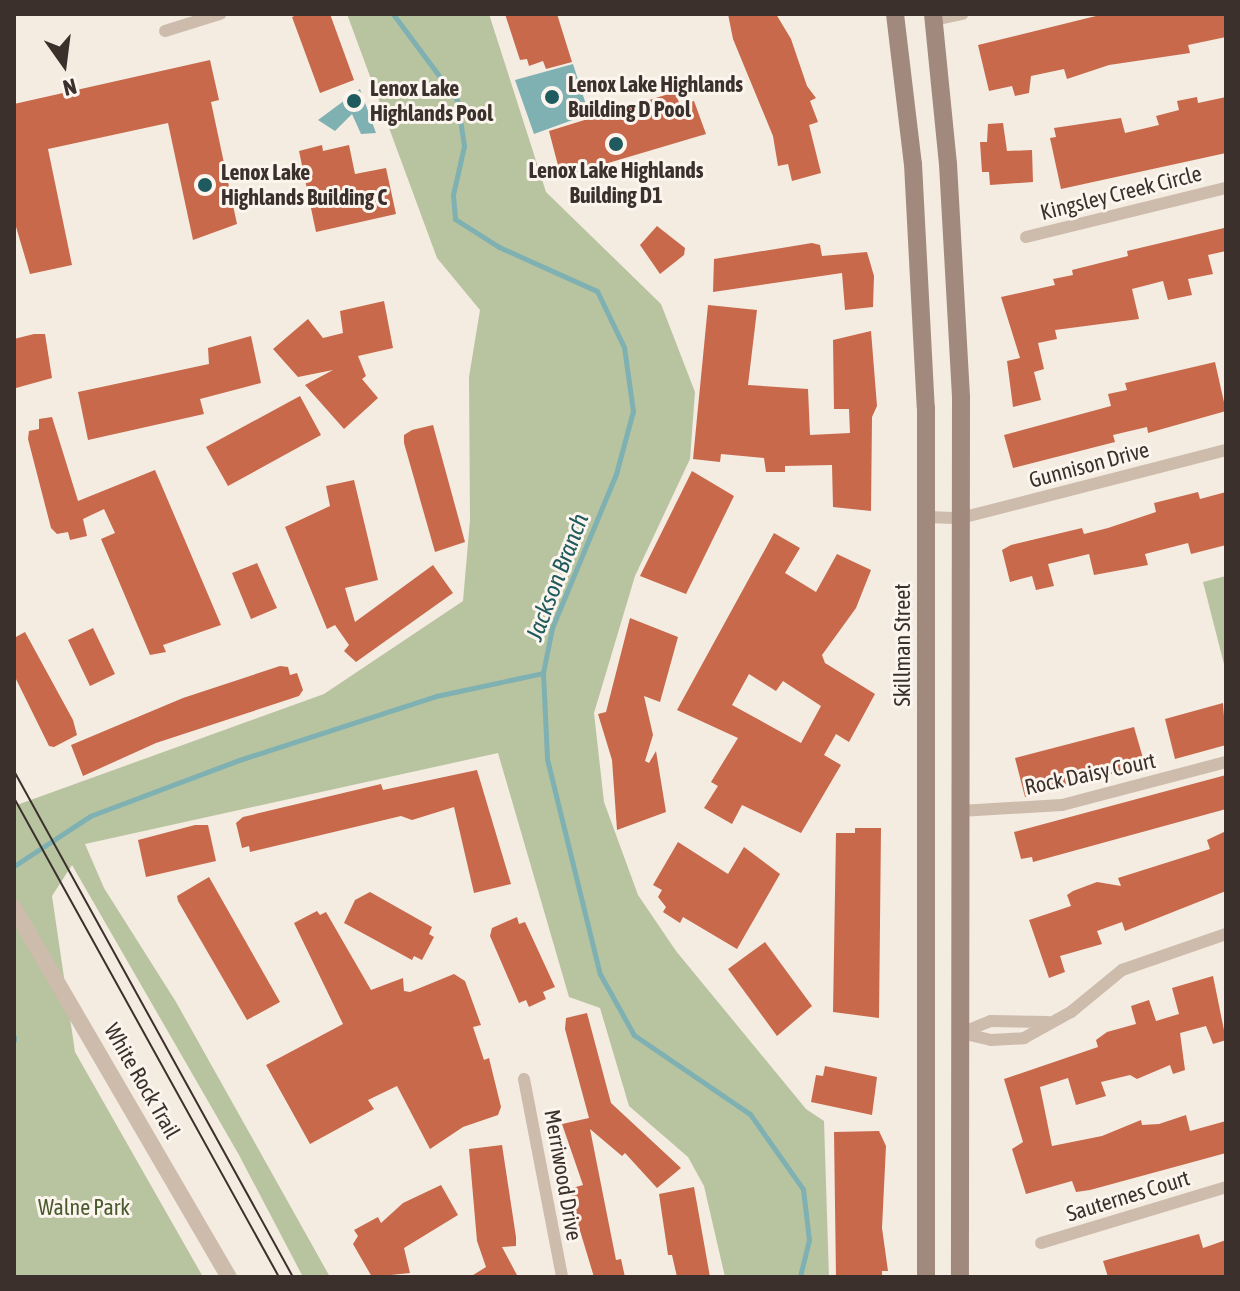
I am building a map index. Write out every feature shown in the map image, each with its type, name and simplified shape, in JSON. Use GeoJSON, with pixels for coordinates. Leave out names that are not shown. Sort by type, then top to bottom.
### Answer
{"type":"FeatureCollection","features":[{"type":"Feature","properties":{"kind":"main road","name":"Skillman Street"},"geometry":{"type":"LineString","coordinates":[[895,14],[913,164],[927,517],[926,1277]]}},
{"type":"Feature","properties":{"kind":"main road"},"geometry":{"type":"LineString","coordinates":[[933,17],[948,164],[961,398],[960,1277]]}},
{"type":"Feature","properties":{"kind":"main road"},"geometry":{"type":"LineString","coordinates":[[913,164],[948,164]]}},
{"type":"Feature","properties":{"kind":"main road"},"geometry":{"type":"LineString","coordinates":[[928,1036],[961,1033]]}},
{"type":"Feature","properties":{"kind":"street"},"geometry":{"type":"LineString","coordinates":[[165,31],[220,14]]}},
{"type":"Feature","properties":{"kind":"street"},"geometry":{"type":"LineString","coordinates":[[933,17],[962,14]]}},
{"type":"Feature","properties":{"kind":"street","name":"Kingsley Creek Circle"},"geometry":{"type":"LineString","coordinates":[[1026,237],[1226,188]]}},
{"type":"Feature","properties":{"kind":"street","name":"Gunnison Drive"},"geometry":{"type":"LineString","coordinates":[[927,517],[961,518],[1226,450]]}},
{"type":"Feature","properties":{"kind":"street","name":"Rock Daisy Court"},"geometry":{"type":"LineString","coordinates":[[960,811],[1062,805],[1226,762]]}},
{"type":"Feature","properties":{"kind":"street","name":"White Rock Trail"},"geometry":{"type":"LineString","coordinates":[[14,908],[229,1277]]}},
{"type":"Feature","properties":{"kind":"street"},"geometry":{"type":"LineString","coordinates":[[961,1033],[991,1040],[1024,1038],[1071,1012],[1122,970],[1226,934]]}},
{"type":"Feature","properties":{"kind":"street"},"geometry":{"type":"LineString","coordinates":[[961,1033],[991,1021],[1048,1022]]}},
{"type":"Feature","properties":{"kind":"street","name":"Merriwood Drive"},"geometry":{"type":"LineString","coordinates":[[524,1079],[562,1277]]}},
{"type":"Feature","properties":{"kind":"street","name":"Sauternes Court"},"geometry":{"type":"LineString","coordinates":[[1041,1243],[1226,1187]]}},
{"type":"Feature","properties":{"kind":"green space","name":"Walne Park"},"geometry":{"type":"Polygon","coordinates":[[[347,14],[489,14],[546,192],[661,304],[695,392],[690,459],[635,576],[594,713],[604,802],[638,895],[676,951],[806,1109],[824,1121],[829,1277],[725,1277],[704,1186],[688,1157],[629,1106],[600,1008],[569,997],[498,753],[85,844],[104,888],[176,1002],[330,1277],[303,1277],[239,1155],[72,865],[52,896],[75,1052],[203,1277],[14,1277],[14,806],[324,694],[463,601],[470,520],[469,377],[480,310],[437,258],[347,14]]]}},
{"type":"Feature","properties":{"kind":"green space"},"geometry":{"type":"Polygon","coordinates":[[[1226,576],[1226,672],[1203,582],[1226,576]]]}},
{"type":"Feature","properties":{"kind":"water","name":"Lenox Lake Highlands Building D Pool"},"geometry":{"type":"Polygon","coordinates":[[[573,64],[589,114],[534,134],[515,80],[573,64]]]}},
{"type":"Feature","properties":{"kind":"water","name":"Lenox Lake Highlands Pool"},"geometry":{"type":"Polygon","coordinates":[[[360,89],[376,133],[361,134],[352,114],[335,131],[318,120],[360,89]]]}},
{"type":"Feature","properties":{"kind":"building"},"geometry":{"type":"Polygon","coordinates":[[[299,14],[330,14],[354,80],[320,93],[292,17],[299,14]]]}},
{"type":"Feature","properties":{"kind":"building"},"geometry":{"type":"Polygon","coordinates":[[[505,14],[557,14],[572,62],[546,69],[543,61],[529,66],[527,59],[520,60],[505,14]]]}},
{"type":"Feature","properties":{"kind":"building"},"geometry":{"type":"Polygon","coordinates":[[[728,14],[776,14],[791,39],[807,86],[816,98],[810,101],[818,122],[809,125],[821,173],[792,181],[788,164],[778,166],[773,136],[733,39],[728,14]]]}},
{"type":"Feature","properties":{"kind":"building"},"geometry":{"type":"Polygon","coordinates":[[[1104,14],[1226,14],[1226,37],[1188,45],[1190,53],[1109,65],[1067,79],[1064,69],[1031,76],[1029,93],[1015,96],[1012,86],[989,91],[978,45],[1104,14]]]}},
{"type":"Feature","properties":{"kind":"building","name":"Lenox Lake Highlands Building C"},"geometry":{"type":"Polygon","coordinates":[[[210,60],[219,100],[211,102],[237,224],[193,240],[168,123],[48,149],[72,265],[30,274],[14,220],[14,104],[210,60]]]}},
{"type":"Feature","properties":{"kind":"building","name":"Lenox Lake Highlands Building D1"},"geometry":{"type":"Polygon","coordinates":[[[675,92],[680,105],[694,101],[706,134],[561,177],[549,131],[675,92]]]}},
{"type":"Feature","properties":{"kind":"building"},"geometry":{"type":"Polygon","coordinates":[[[1197,97],[1198,103],[1226,97],[1226,153],[1061,189],[1050,138],[1056,137],[1054,128],[1121,118],[1125,133],[1159,125],[1156,116],[1179,110],[1177,101],[1197,97]]]}},
{"type":"Feature","properties":{"kind":"building"},"geometry":{"type":"Polygon","coordinates":[[[1003,123],[1007,151],[1032,150],[1033,182],[990,185],[989,172],[982,172],[980,142],[987,142],[988,124],[1003,123]]]}},
{"type":"Feature","properties":{"kind":"building"},"geometry":{"type":"Polygon","coordinates":[[[322,145],[323,151],[349,145],[355,174],[386,168],[396,214],[316,232],[299,151],[322,145]]]}},
{"type":"Feature","properties":{"kind":"building"},"geometry":{"type":"Polygon","coordinates":[[[657,226],[685,248],[684,255],[660,274],[640,245],[657,226]]]}},
{"type":"Feature","properties":{"kind":"building"},"geometry":{"type":"Polygon","coordinates":[[[1224,228],[1226,251],[1208,255],[1213,274],[1188,279],[1192,295],[1168,300],[1163,281],[1132,289],[1139,319],[1055,330],[1057,339],[1038,343],[1044,369],[1034,372],[1041,400],[1013,407],[1007,361],[1020,358],[1001,297],[1055,285],[1053,279],[1073,275],[1072,270],[1128,256],[1127,251],[1224,228]]]}},
{"type":"Feature","properties":{"kind":"building"},"geometry":{"type":"Polygon","coordinates":[[[812,243],[820,245],[822,256],[867,252],[874,276],[873,307],[845,310],[842,273],[713,292],[714,259],[812,243]]]}},
{"type":"Feature","properties":{"kind":"building"},"geometry":{"type":"Polygon","coordinates":[[[384,301],[393,348],[358,356],[366,376],[362,379],[378,398],[344,429],[305,385],[333,370],[298,377],[273,349],[308,319],[323,338],[343,333],[340,311],[384,301]]]}},
{"type":"Feature","properties":{"kind":"building"},"geometry":{"type":"Polygon","coordinates":[[[708,305],[757,310],[748,385],[808,389],[810,435],[850,433],[849,409],[834,409],[833,340],[871,331],[877,406],[872,417],[871,511],[833,507],[832,465],[785,466],[785,472],[766,472],[764,458],[721,454],[720,462],[693,459],[708,305]]]}},
{"type":"Feature","properties":{"kind":"building"},"geometry":{"type":"Polygon","coordinates":[[[45,334],[52,378],[16,388],[14,339],[45,334]]]}},
{"type":"Feature","properties":{"kind":"building"},"geometry":{"type":"Polygon","coordinates":[[[251,336],[261,383],[200,399],[204,414],[88,440],[78,392],[209,364],[208,348],[251,336]]]}},
{"type":"Feature","properties":{"kind":"building"},"geometry":{"type":"Polygon","coordinates":[[[1215,362],[1226,411],[1148,433],[1147,427],[1113,435],[1115,442],[1013,468],[1004,435],[1111,406],[1108,394],[1127,390],[1125,383],[1215,362]]]}},
{"type":"Feature","properties":{"kind":"building"},"geometry":{"type":"Polygon","coordinates":[[[300,396],[321,435],[228,486],[206,447],[300,396]]]}},
{"type":"Feature","properties":{"kind":"building"},"geometry":{"type":"Polygon","coordinates":[[[52,417],[78,501],[155,470],[221,625],[163,645],[166,652],[150,655],[101,539],[115,533],[104,509],[83,519],[87,536],[70,540],[68,532],[57,534],[51,528],[28,439],[29,431],[39,429],[39,419],[52,417]]]}},
{"type":"Feature","properties":{"kind":"building"},"geometry":{"type":"Polygon","coordinates":[[[433,425],[465,542],[435,552],[404,443],[404,435],[412,430],[433,425]]]}},
{"type":"Feature","properties":{"kind":"building"},"geometry":{"type":"Polygon","coordinates":[[[692,471],[734,496],[686,594],[640,576],[692,471]]]}},
{"type":"Feature","properties":{"kind":"building"},"geometry":{"type":"Polygon","coordinates":[[[354,480],[378,580],[345,588],[355,622],[433,565],[453,593],[356,662],[344,651],[349,645],[335,625],[327,629],[285,527],[330,506],[326,486],[354,480]]]}},
{"type":"Feature","properties":{"kind":"building"},"geometry":{"type":"Polygon","coordinates":[[[1198,492],[1200,499],[1226,492],[1226,545],[1191,554],[1188,543],[1145,554],[1148,565],[1094,575],[1089,554],[1048,564],[1054,586],[1036,590],[1032,576],[1010,582],[1002,550],[1011,545],[1082,528],[1084,534],[1108,528],[1156,512],[1154,503],[1198,492]]]}},
{"type":"Feature","properties":{"kind":"building"},"geometry":{"type":"Polygon","coordinates":[[[774,533],[800,548],[785,573],[816,592],[837,554],[871,570],[856,608],[822,655],[825,663],[875,694],[849,742],[836,734],[824,755],[841,765],[801,833],[742,805],[732,824],[704,808],[718,786],[711,782],[738,738],[677,710],[774,533]],[[749,674],[732,705],[801,743],[821,706],[783,681],[776,691],[749,674]]]}},
{"type":"Feature","properties":{"kind":"building"},"geometry":{"type":"Polygon","coordinates":[[[257,563],[277,608],[251,619],[232,573],[257,563]]]}},
{"type":"Feature","properties":{"kind":"building"},"geometry":{"type":"Polygon","coordinates":[[[630,618],[678,637],[660,702],[644,696],[653,735],[645,761],[649,763],[656,751],[666,812],[617,830],[612,760],[598,714],[606,712],[630,618]]]}},
{"type":"Feature","properties":{"kind":"building"},"geometry":{"type":"Polygon","coordinates":[[[93,628],[115,674],[90,686],[68,640],[93,628]]]}},
{"type":"Feature","properties":{"kind":"building"},"geometry":{"type":"Polygon","coordinates":[[[25,632],[73,720],[77,735],[54,747],[49,746],[14,675],[14,638],[25,632]]]}},
{"type":"Feature","properties":{"kind":"building"},"geometry":{"type":"Polygon","coordinates":[[[280,666],[288,667],[290,675],[297,673],[303,690],[299,696],[156,743],[83,776],[71,745],[183,698],[280,666]]]}},
{"type":"Feature","properties":{"kind":"building"},"geometry":{"type":"Polygon","coordinates":[[[1223,703],[1226,745],[1175,759],[1165,719],[1223,703]]]}},
{"type":"Feature","properties":{"kind":"building"},"geometry":{"type":"Polygon","coordinates":[[[1134,727],[1145,765],[1025,797],[1015,758],[1134,727]]]}},
{"type":"Feature","properties":{"kind":"building"},"geometry":{"type":"Polygon","coordinates":[[[477,770],[511,884],[474,893],[454,807],[412,820],[401,816],[250,852],[249,846],[242,848],[236,823],[243,817],[381,784],[383,790],[477,770]]]}},
{"type":"Feature","properties":{"kind":"building"},"geometry":{"type":"Polygon","coordinates":[[[1226,775],[1226,809],[1033,862],[1032,857],[1021,859],[1014,832],[1226,775]]]}},
{"type":"Feature","properties":{"kind":"building"},"geometry":{"type":"Polygon","coordinates":[[[195,825],[208,825],[216,861],[146,877],[138,840],[195,825]]]}},
{"type":"Feature","properties":{"kind":"building"},"geometry":{"type":"Polygon","coordinates":[[[855,828],[881,828],[879,1018],[833,1012],[836,833],[855,833],[855,828]]]}},
{"type":"Feature","properties":{"kind":"building"},"geometry":{"type":"Polygon","coordinates":[[[1226,831],[1226,891],[1125,931],[1122,922],[1097,931],[1102,944],[1060,956],[1065,972],[1049,978],[1029,920],[1071,906],[1067,895],[1073,891],[1097,882],[1121,886],[1118,878],[1210,849],[1207,840],[1226,831]]]}},
{"type":"Feature","properties":{"kind":"building"},"geometry":{"type":"Polygon","coordinates":[[[678,842],[728,874],[744,847],[780,874],[737,949],[683,917],[680,923],[663,912],[666,907],[658,897],[662,890],[653,885],[678,842]]]}},
{"type":"Feature","properties":{"kind":"building"},"geometry":{"type":"Polygon","coordinates":[[[209,877],[280,1002],[247,1020],[178,901],[177,896],[209,877]]]}},
{"type":"Feature","properties":{"kind":"building"},"geometry":{"type":"Polygon","coordinates":[[[370,892],[432,927],[429,934],[434,937],[422,960],[414,956],[412,960],[344,923],[355,900],[370,892]]]}},
{"type":"Feature","properties":{"kind":"building"},"geometry":{"type":"Polygon","coordinates":[[[317,911],[320,915],[326,912],[371,990],[403,978],[404,991],[410,992],[454,974],[465,981],[481,1025],[473,1027],[484,1060],[489,1058],[501,1107],[498,1115],[463,1127],[430,1149],[397,1086],[368,1100],[374,1109],[310,1144],[266,1065],[343,1024],[294,923],[317,911]]]}},
{"type":"Feature","properties":{"kind":"building"},"geometry":{"type":"Polygon","coordinates":[[[517,917],[519,924],[525,922],[555,987],[543,992],[546,999],[529,1007],[526,1000],[519,1003],[490,936],[492,928],[517,917]]]}},
{"type":"Feature","properties":{"kind":"building"},"geometry":{"type":"Polygon","coordinates":[[[765,942],[812,1006],[777,1036],[728,969],[765,942]]]}},
{"type":"Feature","properties":{"kind":"building"},"geometry":{"type":"Polygon","coordinates":[[[1213,976],[1226,1040],[1213,1044],[1206,1026],[1180,1033],[1185,1070],[1173,1074],[1170,1065],[1137,1079],[1130,1075],[1101,1082],[1106,1096],[1076,1105],[1068,1078],[1040,1087],[1052,1146],[1102,1136],[1141,1120],[1142,1125],[1159,1124],[1186,1115],[1190,1131],[1226,1121],[1226,1153],[1090,1190],[1076,1192],[1072,1181],[1026,1194],[1012,1149],[1023,1142],[1004,1079],[1098,1047],[1096,1040],[1107,1032],[1136,1024],[1131,1006],[1149,1000],[1156,1021],[1179,1014],[1172,988],[1213,976]]]}},
{"type":"Feature","properties":{"kind":"building"},"geometry":{"type":"Polygon","coordinates":[[[587,1013],[611,1103],[681,1168],[657,1188],[625,1153],[622,1156],[590,1129],[616,1260],[621,1259],[625,1277],[594,1277],[571,1201],[572,1188],[583,1185],[562,1124],[589,1118],[565,1029],[566,1018],[587,1013]]]}},
{"type":"Feature","properties":{"kind":"building"},"geometry":{"type":"Polygon","coordinates":[[[825,1066],[877,1077],[872,1115],[811,1102],[816,1075],[823,1076],[825,1066]]]}},
{"type":"Feature","properties":{"kind":"building"},"geometry":{"type":"Polygon","coordinates":[[[879,1131],[886,1146],[882,1228],[888,1271],[882,1271],[882,1277],[836,1277],[834,1132],[879,1131]]]}},
{"type":"Feature","properties":{"kind":"building"},"geometry":{"type":"Polygon","coordinates":[[[502,1145],[516,1246],[502,1247],[518,1277],[470,1277],[486,1267],[477,1241],[469,1149],[502,1145]]]}},
{"type":"Feature","properties":{"kind":"building"},"geometry":{"type":"Polygon","coordinates":[[[441,1185],[458,1215],[404,1248],[410,1273],[372,1277],[353,1244],[358,1236],[354,1230],[378,1217],[381,1223],[403,1203],[441,1185]]]}},
{"type":"Feature","properties":{"kind":"building"},"geometry":{"type":"Polygon","coordinates":[[[694,1187],[710,1277],[677,1277],[672,1255],[668,1255],[659,1194],[694,1187]]]}},
{"type":"Feature","properties":{"kind":"building"},"geometry":{"type":"Polygon","coordinates":[[[1199,1234],[1203,1248],[1226,1240],[1226,1277],[1108,1277],[1103,1261],[1199,1234]]]}},
{"type":"Feature","properties":{"kind":"waterway","name":"Jackson Branch"},"geometry":{"type":"LineString","coordinates":[[393,14],[457,100],[464,146],[453,195],[455,219],[499,247],[597,291],[624,347],[633,411],[616,474],[552,628],[543,673],[547,759],[600,974],[634,1035],[750,1114],[803,1189],[809,1240],[800,1277]]}},
{"type":"Feature","properties":{"kind":"waterway"},"geometry":{"type":"LineString","coordinates":[[14,866],[90,816],[239,760],[436,696],[543,673]]}},
{"type":"Feature","properties":{"kind":"tram line"},"geometry":{"type":"LineString","coordinates":[[14,771],[293,1277]]}},
{"type":"Feature","properties":{"kind":"tram line"},"geometry":{"type":"LineString","coordinates":[[14,798],[279,1277]]}},
{"type":"Feature","properties":{"kind":"place","name":"Lenox Lake Highlands Building D Pool"},"geometry":{"type":"Point","coordinates":[552,97]}},
{"type":"Feature","properties":{"kind":"place","name":"Lenox Lake Highlands Pool"},"geometry":{"type":"Point","coordinates":[354,101]}},
{"type":"Feature","properties":{"kind":"place","name":"Lenox Lake Highlands Building D1"},"geometry":{"type":"Point","coordinates":[616,144]}},
{"type":"Feature","properties":{"kind":"place","name":"Lenox Lake Highlands Building C"},"geometry":{"type":"Point","coordinates":[205,185]}}]}
